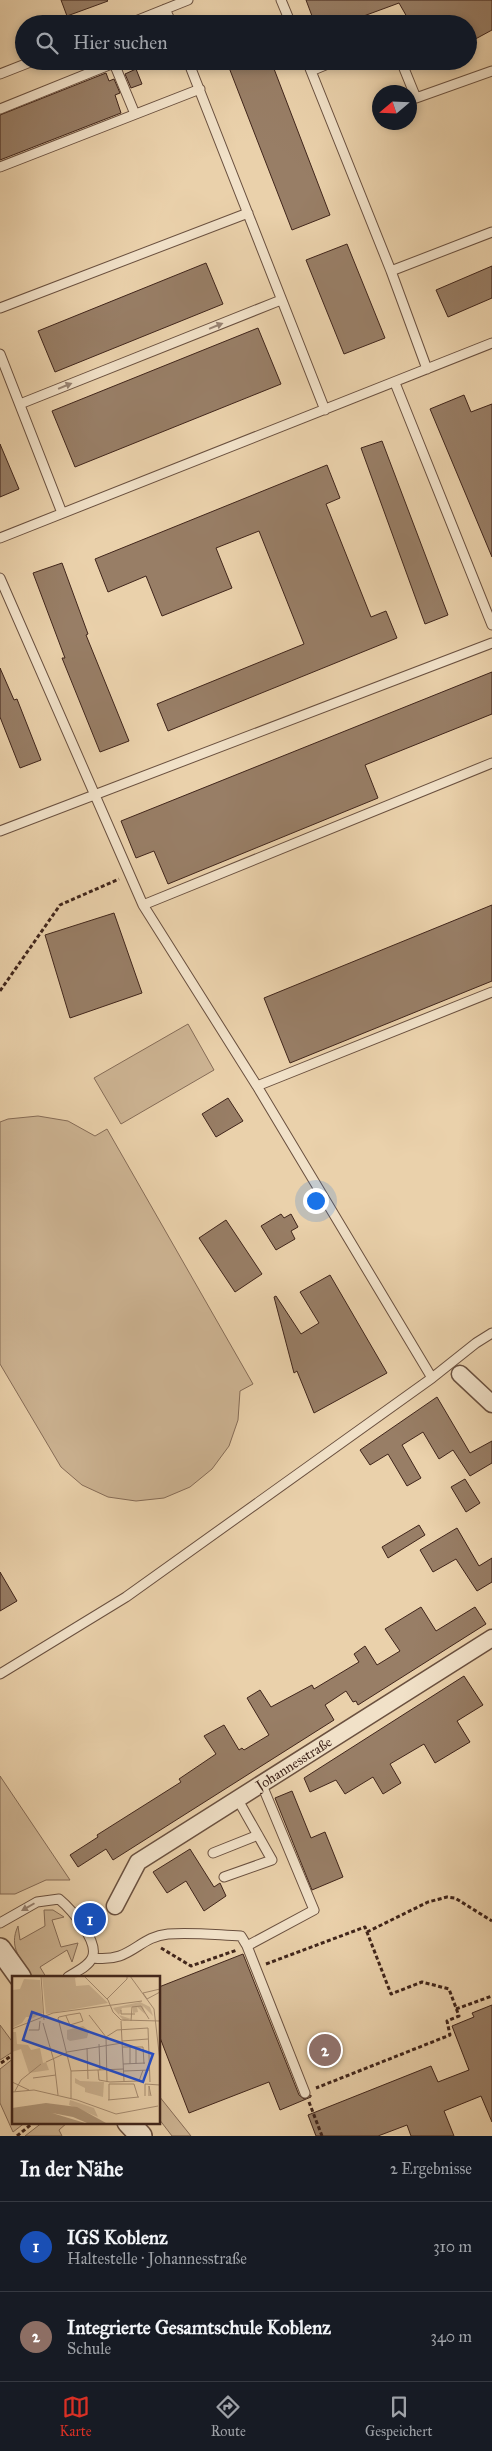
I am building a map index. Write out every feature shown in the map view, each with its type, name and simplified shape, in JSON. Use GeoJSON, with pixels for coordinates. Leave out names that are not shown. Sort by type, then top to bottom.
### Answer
{"type":"FeatureCollection","features":[{"type":"Feature","properties":{"kind":"street"},"geometry":{"type":"LineString","coordinates":[[460,1374],[492,1404]]}},
{"type":"Feature","properties":{"kind":"street","name":"Johannesstraße"},"geometry":{"type":"LineString","coordinates":[[115,1906],[138,1862],[492,1638]]}},
{"type":"Feature","properties":{"kind":"street"},"geometry":{"type":"LineString","coordinates":[[0,1949],[19,1976]]}},
{"type":"Feature","properties":{"kind":"street"},"geometry":{"type":"LineString","coordinates":[[130,2124],[141,2136]]}},
{"type":"Feature","properties":{"kind":"lane"},"geometry":{"type":"LineString","coordinates":[[151,15],[188,0]]}},
{"type":"Feature","properties":{"kind":"lane"},"geometry":{"type":"LineString","coordinates":[[281,0],[287,15]]}},
{"type":"Feature","properties":{"kind":"lane"},"geometry":{"type":"LineString","coordinates":[[166,9],[168,15]]}},
{"type":"Feature","properties":{"kind":"lane"},"geometry":{"type":"LineString","coordinates":[[0,74],[15,68]]}},
{"type":"Feature","properties":{"kind":"lane"},"geometry":{"type":"LineString","coordinates":[[0,109],[95,70]]}},
{"type":"Feature","properties":{"kind":"lane"},"geometry":{"type":"LineString","coordinates":[[117,70],[135,114]]}},
{"type":"Feature","properties":{"kind":"lane"},"geometry":{"type":"LineString","coordinates":[[192,70],[324,410]]}},
{"type":"Feature","properties":{"kind":"lane"},"geometry":{"type":"LineString","coordinates":[[405,70],[416,98],[492,71]]}},
{"type":"Feature","properties":{"kind":"lane"},"geometry":{"type":"LineString","coordinates":[[310,71],[391,271],[427,369]]}},
{"type":"Feature","properties":{"kind":"lane"},"geometry":{"type":"LineString","coordinates":[[0,167],[200,89]]}},
{"type":"Feature","properties":{"kind":"lane"},"geometry":{"type":"LineString","coordinates":[[0,308],[248,213]]}},
{"type":"Feature","properties":{"kind":"lane"},"geometry":{"type":"LineString","coordinates":[[391,271],[492,232]]}},
{"type":"Feature","properties":{"kind":"lane"},"geometry":{"type":"LineString","coordinates":[[20,404],[281,300]]}},
{"type":"Feature","properties":{"kind":"lane"},"geometry":{"type":"LineString","coordinates":[[0,538],[492,344]]}},
{"type":"Feature","properties":{"kind":"lane"},"geometry":{"type":"LineString","coordinates":[[0,354],[62,513]]}},
{"type":"Feature","properties":{"kind":"lane"},"geometry":{"type":"LineString","coordinates":[[395,383],[492,625]]}},
{"type":"Feature","properties":{"kind":"lane"},"geometry":{"type":"LineString","coordinates":[[0,578],[143,905],[257,1086],[432,1378]]}},
{"type":"Feature","properties":{"kind":"lane"},"geometry":{"type":"LineString","coordinates":[[0,831],[492,643]]}},
{"type":"Feature","properties":{"kind":"lane"},"geometry":{"type":"LineString","coordinates":[[143,905],[492,763]]}},
{"type":"Feature","properties":{"kind":"lane"},"geometry":{"type":"LineString","coordinates":[[257,1086],[492,992]]}},
{"type":"Feature","properties":{"kind":"lane"},"geometry":{"type":"LineString","coordinates":[[0,1674],[126,1597],[432,1378],[476,1343],[492,1334]]}},
{"type":"Feature","properties":{"kind":"lane"},"geometry":{"type":"LineString","coordinates":[[247,1946],[314,1910],[262,1785]]}},
{"type":"Feature","properties":{"kind":"lane"},"geometry":{"type":"LineString","coordinates":[[224,1877],[272,1860],[238,1800]]}},
{"type":"Feature","properties":{"kind":"lane"},"geometry":{"type":"LineString","coordinates":[[213,1853],[258,1835]]}},
{"type":"Feature","properties":{"kind":"lane"},"geometry":{"type":"LineString","coordinates":[[0,1923],[37,1902],[59,1899],[76,1916],[90,1938],[94,1949],[93,1958],[88,1964],[70,1976]]}},
{"type":"Feature","properties":{"kind":"lane"},"geometry":{"type":"LineString","coordinates":[[93,1958],[108,1959],[120,1957],[151,1940],[167,1934],[241,1936],[247,1946],[305,2092]]}},
{"type":"Feature","properties":{"kind":"path"},"geometry":{"type":"LineString","coordinates":[[0,991],[60,905],[129,874]]}},
{"type":"Feature","properties":{"kind":"path"},"geometry":{"type":"LineString","coordinates":[[367,1932],[428,1902],[447,1897],[455,1898],[492,1921]]}},
{"type":"Feature","properties":{"kind":"path"},"geometry":{"type":"LineString","coordinates":[[256,1968],[365,1927],[390,1994],[422,1982],[449,1989],[459,2016],[447,2021],[450,2034],[305,2092],[322,2136]]}},
{"type":"Feature","properties":{"kind":"path"},"geometry":{"type":"LineString","coordinates":[[151,1940],[191,1966],[247,1946]]}},
{"type":"Feature","properties":{"kind":"path"},"geometry":{"type":"LineString","coordinates":[[456,2009],[492,1996]]}},
{"type":"Feature","properties":{"kind":"path"},"geometry":{"type":"LineString","coordinates":[[1,2063],[12,2055]]}},
{"type":"Feature","properties":{"kind":"path"},"geometry":{"type":"LineString","coordinates":[[16,2136],[31,2124]]}},
{"type":"Feature","properties":{"kind":"shaded area"},"geometry":{"type":"Polygon","coordinates":[[[188,1024],[214,1070],[121,1124],[94,1078],[188,1024]]]}},
{"type":"Feature","properties":{"kind":"shaded area"},"geometry":{"type":"Polygon","coordinates":[[[38,1116],[68,1121],[95,1136],[107,1129],[253,1384],[240,1391],[238,1420],[229,1446],[212,1469],[190,1487],[164,1498],[136,1501],[108,1497],[82,1485],[61,1467],[0,1364],[0,1122],[8,1119],[38,1116]]]}},
{"type":"Feature","properties":{"kind":"shaded area"},"geometry":{"type":"Polygon","coordinates":[[[0,1776],[70,1880],[46,1880],[15,1894],[0,1894],[0,1776]]]}},
{"type":"Feature","properties":{"kind":"shaded area"},"geometry":{"type":"Polygon","coordinates":[[[44,1910],[53,1910],[64,1917],[52,1920],[61,1947],[78,1943],[72,1962],[67,1950],[40,1967],[45,1976],[32,1976],[17,1953],[14,1941],[15,1934],[18,1926],[20,1940],[45,1926],[44,1910]]]}},
{"type":"Feature","properties":{"kind":"shaded area"},"geometry":{"type":"Polygon","coordinates":[[[0,2025],[12,2041],[12,2052],[0,2060],[0,2025]]]}},
{"type":"Feature","properties":{"kind":"shaded area"},"geometry":{"type":"Polygon","coordinates":[[[12,2060],[12,2124],[23,2124],[13,2132],[0,2103],[0,2069],[12,2060]]]}},
{"type":"Feature","properties":{"kind":"shaded area"},"geometry":{"type":"Polygon","coordinates":[[[160,2097],[191,2136],[172,2136],[160,2120],[160,2097]]]}},
{"type":"Feature","properties":{"kind":"shaded area"},"geometry":{"type":"Polygon","coordinates":[[[40,2124],[66,2124],[59,2130],[62,2136],[25,2136],[40,2124]]]}},
{"type":"Feature","properties":{"kind":"building"},"geometry":{"type":"Polygon","coordinates":[[[61,0],[108,1],[70,15],[67,15],[61,0]]]}},
{"type":"Feature","properties":{"kind":"building"},"geometry":{"type":"Polygon","coordinates":[[[306,0],[492,0],[492,30],[477,38],[477,15],[406,15],[399,3],[366,15],[312,15],[306,0]]]}},
{"type":"Feature","properties":{"kind":"building"},"geometry":{"type":"Polygon","coordinates":[[[136,70],[142,84],[131,88],[125,74],[136,70]]]}},
{"type":"Feature","properties":{"kind":"building"},"geometry":{"type":"Polygon","coordinates":[[[230,70],[274,70],[330,215],[292,230],[230,70]]]}},
{"type":"Feature","properties":{"kind":"building"},"geometry":{"type":"Polygon","coordinates":[[[106,73],[109,81],[114,79],[120,93],[115,95],[121,113],[0,160],[0,115],[106,73]]]}},
{"type":"Feature","properties":{"kind":"building"},"geometry":{"type":"Polygon","coordinates":[[[347,244],[385,338],[344,354],[306,260],[347,244]]]}},
{"type":"Feature","properties":{"kind":"building"},"geometry":{"type":"Polygon","coordinates":[[[206,263],[223,304],[55,372],[38,331],[206,263]]]}},
{"type":"Feature","properties":{"kind":"building"},"geometry":{"type":"Polygon","coordinates":[[[492,266],[492,298],[448,317],[436,290],[492,266]]]}},
{"type":"Feature","properties":{"kind":"building"},"geometry":{"type":"Polygon","coordinates":[[[258,328],[281,384],[75,467],[52,411],[258,328]]]}},
{"type":"Feature","properties":{"kind":"building"},"geometry":{"type":"Polygon","coordinates":[[[464,395],[471,412],[492,404],[492,557],[430,409],[464,395]]]}},
{"type":"Feature","properties":{"kind":"building"},"geometry":{"type":"Polygon","coordinates":[[[382,441],[448,615],[425,624],[361,448],[382,441]]]}},
{"type":"Feature","properties":{"kind":"building"},"geometry":{"type":"Polygon","coordinates":[[[0,444],[19,489],[0,497],[0,444]]]}},
{"type":"Feature","properties":{"kind":"building"},"geometry":{"type":"Polygon","coordinates":[[[327,465],[340,498],[326,504],[371,617],[386,611],[397,638],[168,731],[157,704],[304,644],[259,531],[216,548],[232,588],[162,616],[146,576],[108,592],[95,559],[327,465]]]}},
{"type":"Feature","properties":{"kind":"building"},"geometry":{"type":"Polygon","coordinates":[[[62,563],[88,634],[86,635],[129,741],[100,752],[62,658],[65,658],[33,573],[62,563]]]}},
{"type":"Feature","properties":{"kind":"building"},"geometry":{"type":"Polygon","coordinates":[[[0,668],[14,700],[17,699],[41,760],[20,768],[0,717],[0,668]]]}},
{"type":"Feature","properties":{"kind":"building"},"geometry":{"type":"Polygon","coordinates":[[[492,672],[492,714],[365,765],[378,798],[168,884],[154,851],[136,858],[121,821],[492,672]]]}},
{"type":"Feature","properties":{"kind":"building"},"geometry":{"type":"Polygon","coordinates":[[[492,905],[492,981],[290,1063],[264,998],[492,905]]]}},
{"type":"Feature","properties":{"kind":"building"},"geometry":{"type":"Polygon","coordinates":[[[114,913],[142,993],[70,1018],[45,935],[114,913]]]}},
{"type":"Feature","properties":{"kind":"building"},"geometry":{"type":"Polygon","coordinates":[[[228,1098],[243,1121],[216,1137],[202,1114],[228,1098]]]}},
{"type":"Feature","properties":{"kind":"building"},"geometry":{"type":"Polygon","coordinates":[[[281,1214],[284,1218],[291,1214],[298,1227],[291,1231],[295,1239],[276,1250],[261,1226],[281,1214]]]}},
{"type":"Feature","properties":{"kind":"building"},"geometry":{"type":"Polygon","coordinates":[[[226,1220],[262,1274],[235,1292],[199,1238],[226,1220]]]}},
{"type":"Feature","properties":{"kind":"building"},"geometry":{"type":"Polygon","coordinates":[[[330,1275],[387,1373],[314,1413],[297,1371],[294,1373],[274,1297],[276,1296],[301,1334],[319,1323],[300,1292],[330,1275]]]}},
{"type":"Feature","properties":{"kind":"building"},"geometry":{"type":"Polygon","coordinates":[[[437,1397],[470,1453],[492,1441],[492,1463],[470,1476],[453,1450],[439,1459],[423,1432],[402,1445],[421,1478],[407,1486],[388,1454],[370,1465],[360,1450],[437,1397]]]}},
{"type":"Feature","properties":{"kind":"building"},"geometry":{"type":"Polygon","coordinates":[[[465,1479],[480,1503],[466,1512],[451,1487],[465,1479]]]}},
{"type":"Feature","properties":{"kind":"building"},"geometry":{"type":"Polygon","coordinates":[[[419,1525],[425,1535],[388,1558],[382,1547],[419,1525]]]}},
{"type":"Feature","properties":{"kind":"building"},"geometry":{"type":"Polygon","coordinates":[[[457,1528],[479,1566],[492,1558],[492,1582],[477,1591],[456,1559],[433,1572],[420,1550],[457,1528]]]}},
{"type":"Feature","properties":{"kind":"building"},"geometry":{"type":"Polygon","coordinates":[[[0,1572],[17,1601],[0,1611],[0,1572]]]}},
{"type":"Feature","properties":{"kind":"building"},"geometry":{"type":"Polygon","coordinates":[[[421,1607],[436,1631],[475,1607],[486,1624],[358,1705],[356,1701],[353,1702],[346,1691],[325,1705],[334,1720],[113,1860],[106,1849],[78,1867],[70,1855],[98,1837],[97,1835],[181,1782],[179,1779],[216,1754],[204,1736],[224,1725],[239,1750],[242,1748],[244,1750],[269,1735],[247,1698],[260,1690],[271,1707],[312,1685],[314,1689],[359,1662],[354,1654],[365,1646],[377,1665],[400,1651],[385,1629],[421,1607]]]}},
{"type":"Feature","properties":{"kind":"building"},"geometry":{"type":"Polygon","coordinates":[[[464,1676],[483,1705],[457,1721],[470,1742],[435,1763],[424,1744],[390,1764],[401,1783],[383,1794],[373,1777],[345,1794],[336,1780],[310,1792],[304,1778],[464,1676]]]}},
{"type":"Feature","properties":{"kind":"building"},"geometry":{"type":"Polygon","coordinates":[[[292,1791],[311,1838],[325,1832],[343,1877],[312,1890],[275,1798],[292,1791]]]}},
{"type":"Feature","properties":{"kind":"building"},"geometry":{"type":"Polygon","coordinates":[[[190,1849],[214,1887],[220,1883],[226,1896],[204,1911],[186,1881],[167,1893],[153,1872],[190,1849]]]}},
{"type":"Feature","properties":{"kind":"building"},"geometry":{"type":"Polygon","coordinates":[[[243,1954],[299,2095],[304,2099],[311,2095],[311,2097],[280,2110],[269,2082],[189,2113],[160,2038],[160,1987],[243,1954]]]}},
{"type":"Feature","properties":{"kind":"building"},"geometry":{"type":"Polygon","coordinates":[[[492,2005],[492,2122],[481,2096],[444,2111],[454,2136],[411,2136],[407,2125],[378,2136],[316,2136],[308,2115],[431,2066],[438,2082],[469,2070],[452,2026],[474,2017],[472,2013],[492,2005]]]}},
{"type":"Feature","properties":{"kind":"place","name":"IGS Koblenz"},"geometry":{"type":"Point","coordinates":[90,1919]}},
{"type":"Feature","properties":{"kind":"place","name":"Integrierte Gesamtschule Koblenz"},"geometry":{"type":"Point","coordinates":[325,2050]}}]}
